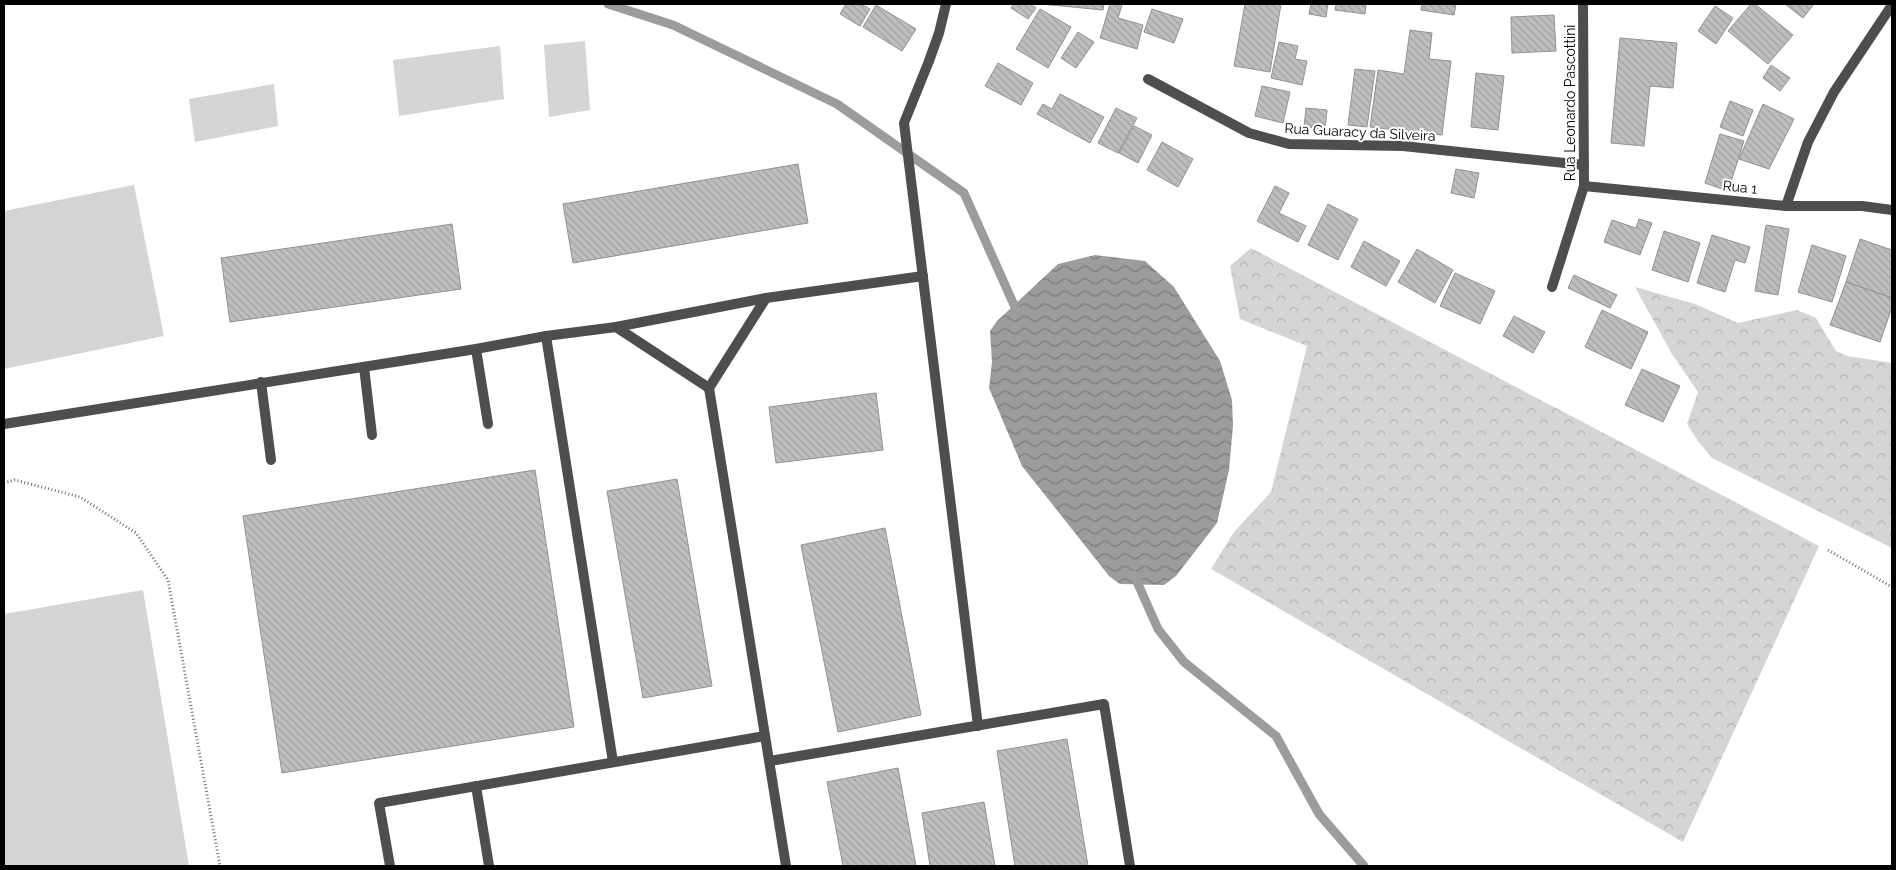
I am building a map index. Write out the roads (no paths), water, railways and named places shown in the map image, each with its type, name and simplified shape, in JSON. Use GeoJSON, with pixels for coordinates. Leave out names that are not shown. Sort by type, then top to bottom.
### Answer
{"type":"FeatureCollection","features":[{"type":"Feature","properties":{"kind":"street"},"geometry":{"type":"LineString","coordinates":[[946,4],[939,33],[904,123],[978,726]]}},
{"type":"Feature","properties":{"kind":"street","name":"Rua Leonardo Pascottini"},"geometry":{"type":"LineString","coordinates":[[1552,287],[1584,186],[1583,4]]}},
{"type":"Feature","properties":{"kind":"street"},"geometry":{"type":"LineString","coordinates":[[1786,206],[1808,142],[1834,92],[1892,5]]}},
{"type":"Feature","properties":{"kind":"street","name":"Rua Guaracy da Silveira"},"geometry":{"type":"LineString","coordinates":[[1148,79],[1249,133],[1289,144],[1403,146],[1584,165]]}},
{"type":"Feature","properties":{"kind":"street","name":"Rua 1"},"geometry":{"type":"LineString","coordinates":[[1584,186],[1786,206],[1862,206],[1892,210]]}},
{"type":"Feature","properties":{"kind":"street"},"geometry":{"type":"LineString","coordinates":[[4,424],[476,349],[546,336],[616,327],[766,298],[923,276]]}},
{"type":"Feature","properties":{"kind":"street"},"geometry":{"type":"LineString","coordinates":[[766,298],[708,388],[786,866]]}},
{"type":"Feature","properties":{"kind":"street"},"geometry":{"type":"LineString","coordinates":[[616,327],[708,388]]}},
{"type":"Feature","properties":{"kind":"street"},"geometry":{"type":"LineString","coordinates":[[546,336],[613,762]]}},
{"type":"Feature","properties":{"kind":"street"},"geometry":{"type":"LineString","coordinates":[[476,349],[488,424]]}},
{"type":"Feature","properties":{"kind":"street"},"geometry":{"type":"LineString","coordinates":[[364,366],[372,435]]}},
{"type":"Feature","properties":{"kind":"street"},"geometry":{"type":"LineString","coordinates":[[261,382],[271,460]]}},
{"type":"Feature","properties":{"kind":"street"},"geometry":{"type":"LineString","coordinates":[[770,761],[1104,704],[1130,866]]}},
{"type":"Feature","properties":{"kind":"street"},"geometry":{"type":"LineString","coordinates":[[390,866],[379,803],[766,736]]}},
{"type":"Feature","properties":{"kind":"street"},"geometry":{"type":"LineString","coordinates":[[476,786],[489,866]]}},
{"type":"Feature","properties":{"kind":"water"},"geometry":{"type":"Polygon","coordinates":[[[1095,255],[1145,261],[1174,287],[1220,361],[1232,400],[1233,426],[1229,470],[1217,523],[1176,576],[1164,585],[1120,584],[1109,576],[1022,466],[989,388],[992,362],[990,331],[997,321],[1058,264],[1095,255]]]}},
{"type":"Feature","properties":{"kind":"waterway"},"geometry":{"type":"LineString","coordinates":[[608,4],[673,25],[837,104],[964,193],[1018,314]]}},
{"type":"Feature","properties":{"kind":"waterway"},"geometry":{"type":"LineString","coordinates":[[1134,575],[1158,629],[1184,662],[1276,736],[1319,814],[1364,866]]}}]}
